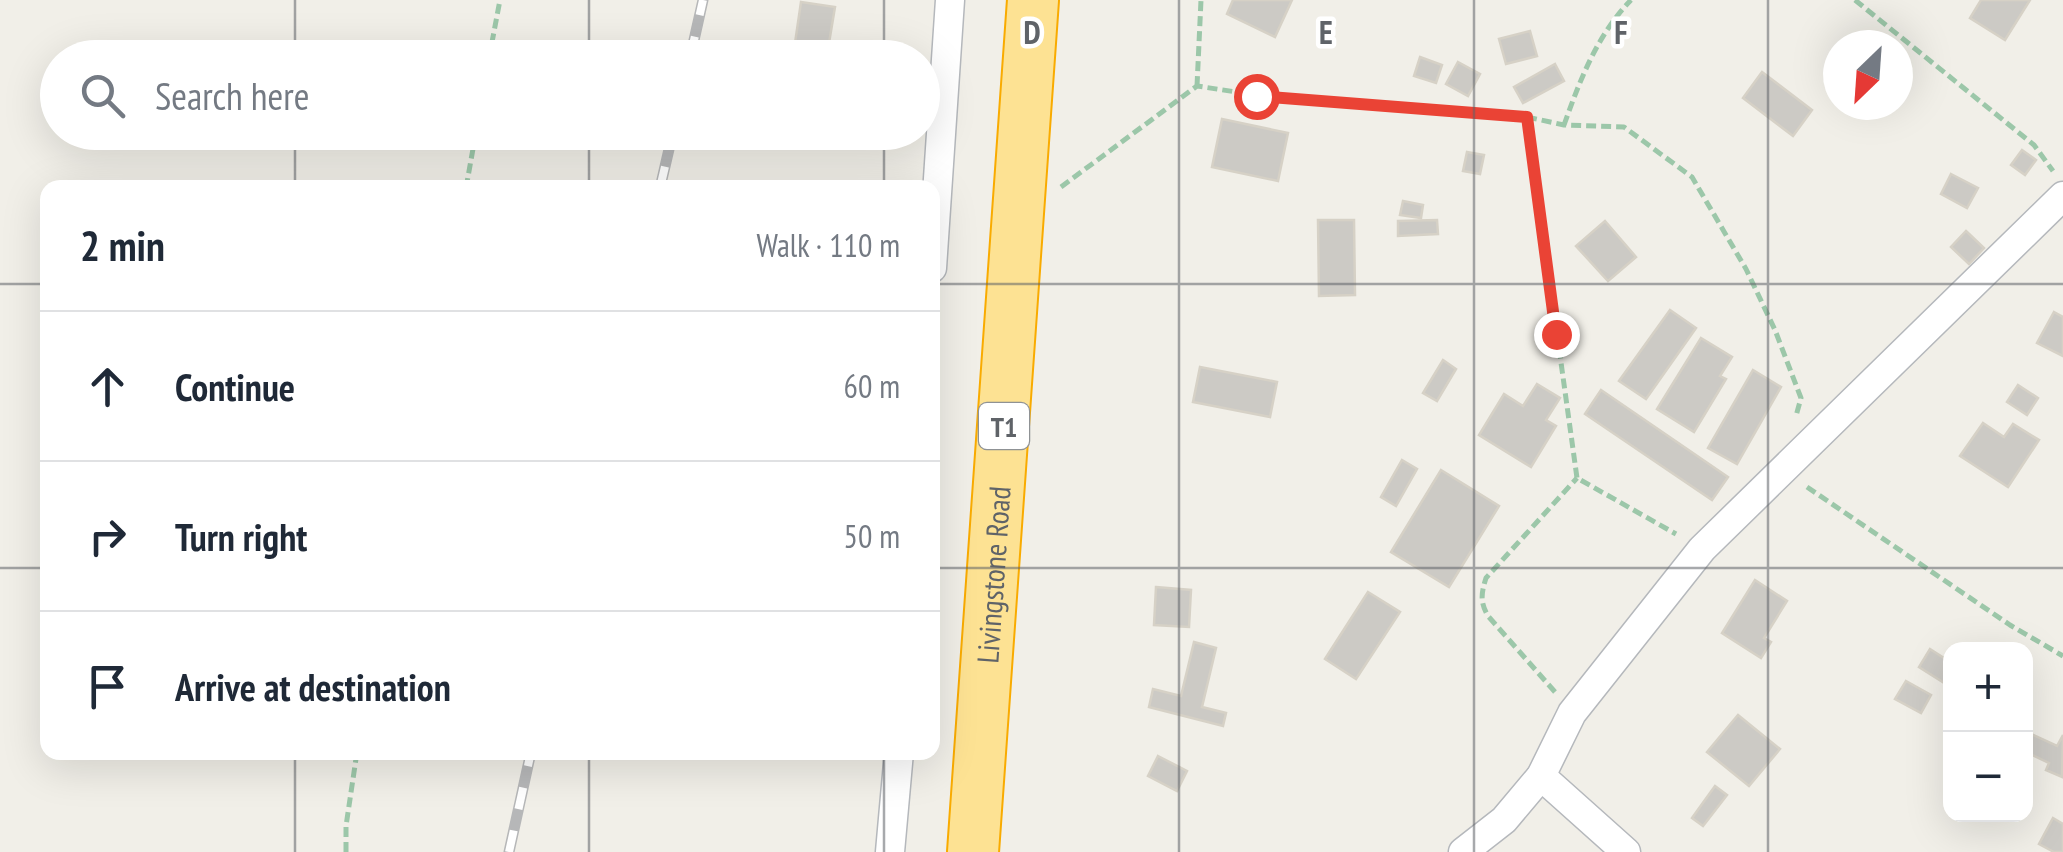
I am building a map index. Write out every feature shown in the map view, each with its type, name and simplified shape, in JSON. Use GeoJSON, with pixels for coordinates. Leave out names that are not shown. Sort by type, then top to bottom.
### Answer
{"type":"FeatureCollection","features":[{"type":"Feature","properties":{"kind":"highway","name":"Livingstone Road"},"geometry":{"type":"LineString","coordinates":[[973,852],[1033,0]]}},
{"type":"Feature","properties":{"kind":"street"},"geometry":{"type":"LineString","coordinates":[[940,149],[950,0]]}},
{"type":"Feature","properties":{"kind":"street"},"geometry":{"type":"LineString","coordinates":[[938,180],[940,150]]}},
{"type":"Feature","properties":{"kind":"street"},"geometry":{"type":"LineString","coordinates":[[1462,852],[1504,820],[1541,776],[1572,713],[1702,549],[2058,184]]}},
{"type":"Feature","properties":{"kind":"street"},"geometry":{"type":"LineString","coordinates":[[890,852],[898,760]]}},
{"type":"Feature","properties":{"kind":"street"},"geometry":{"type":"LineString","coordinates":[[1541,776],[1626,852]]}},
{"type":"Feature","properties":{"kind":"path"},"geometry":{"type":"LineString","coordinates":[[492,40],[500,0]]}},
{"type":"Feature","properties":{"kind":"path"},"geometry":{"type":"LineString","coordinates":[[1196,86],[1201,0]]}},
{"type":"Feature","properties":{"kind":"path"},"geometry":{"type":"LineString","coordinates":[[1564,125],[1584,70],[1617,14],[1631,0]]}},
{"type":"Feature","properties":{"kind":"path"},"geometry":{"type":"LineString","coordinates":[[1855,0],[2034,145],[2058,184]]}},
{"type":"Feature","properties":{"kind":"path"},"geometry":{"type":"LineString","coordinates":[[1019,219],[1196,86],[1256,96],[1527,117],[1564,125],[1624,127],[1692,177],[1746,269],[1775,330],[1801,398],[1782,471],[2010,625],[2063,656]]}},
{"type":"Feature","properties":{"kind":"path"},"geometry":{"type":"LineString","coordinates":[[1527,117],[1577,478]]}},
{"type":"Feature","properties":{"kind":"path"},"geometry":{"type":"LineString","coordinates":[[467,180],[473,150]]}},
{"type":"Feature","properties":{"kind":"path"},"geometry":{"type":"LineString","coordinates":[[1577,478],[1702,549]]}},
{"type":"Feature","properties":{"kind":"path"},"geometry":{"type":"LineString","coordinates":[[1572,713],[1488,616],[1480,595],[1486,578],[1577,478]]}},
{"type":"Feature","properties":{"kind":"path"},"geometry":{"type":"LineString","coordinates":[[346,852],[356,760]]}},
{"type":"Feature","properties":{"kind":"building"},"geometry":{"type":"Polygon","coordinates":[[[1233,0],[1292,0],[1275,37],[1227,14],[1233,0]]]}},
{"type":"Feature","properties":{"kind":"building"},"geometry":{"type":"Polygon","coordinates":[[[1981,0],[2030,0],[2005,40],[1970,18],[1981,0]]]}},
{"type":"Feature","properties":{"kind":"building"},"geometry":{"type":"Polygon","coordinates":[[[801,2],[835,7],[830,40],[795,40],[801,2]]]}},
{"type":"Feature","properties":{"kind":"building"},"geometry":{"type":"Polygon","coordinates":[[[1530,31],[1537,56],[1506,64],[1499,39],[1530,31]]]}},
{"type":"Feature","properties":{"kind":"building"},"geometry":{"type":"Polygon","coordinates":[[[1420,57],[1442,65],[1436,83],[1414,76],[1420,57]]]}},
{"type":"Feature","properties":{"kind":"building"},"geometry":{"type":"Polygon","coordinates":[[[1458,62],[1480,74],[1468,96],[1446,84],[1458,62]]]}},
{"type":"Feature","properties":{"kind":"building"},"geometry":{"type":"Polygon","coordinates":[[[1555,64],[1564,81],[1523,103],[1514,87],[1555,64]]]}},
{"type":"Feature","properties":{"kind":"building"},"geometry":{"type":"Polygon","coordinates":[[[1762,72],[1812,110],[1793,136],[1743,98],[1762,72]]]}},
{"type":"Feature","properties":{"kind":"building"},"geometry":{"type":"Polygon","coordinates":[[[1222,119],[1288,133],[1278,181],[1212,167],[1222,119]]]}},
{"type":"Feature","properties":{"kind":"building"},"geometry":{"type":"Polygon","coordinates":[[[2022,150],[2036,160],[2025,175],[2011,165],[2022,150]]]}},
{"type":"Feature","properties":{"kind":"building"},"geometry":{"type":"Polygon","coordinates":[[[1467,152],[1484,155],[1480,174],[1463,171],[1467,152]]]}},
{"type":"Feature","properties":{"kind":"building"},"geometry":{"type":"Polygon","coordinates":[[[1951,174],[1978,188],[1967,208],[1941,194],[1951,174]]]}},
{"type":"Feature","properties":{"kind":"building"},"geometry":{"type":"Polygon","coordinates":[[[1403,201],[1423,205],[1421,218],[1400,215],[1403,201]]]}},
{"type":"Feature","properties":{"kind":"building"},"geometry":{"type":"Polygon","coordinates":[[[1318,220],[1354,220],[1355,295],[1319,296],[1318,220]]]}},
{"type":"Feature","properties":{"kind":"building"},"geometry":{"type":"Polygon","coordinates":[[[1437,220],[1438,234],[1398,236],[1398,221],[1437,220]]]}},
{"type":"Feature","properties":{"kind":"building"},"geometry":{"type":"Polygon","coordinates":[[[1605,221],[1636,257],[1608,281],[1576,246],[1605,221]]]}},
{"type":"Feature","properties":{"kind":"building"},"geometry":{"type":"Polygon","coordinates":[[[1966,231],[1984,248],[1969,264],[1951,247],[1966,231]]]}},
{"type":"Feature","properties":{"kind":"building"},"geometry":{"type":"Polygon","coordinates":[[[1670,310],[1696,328],[1646,399],[1619,381],[1670,310]]]}},
{"type":"Feature","properties":{"kind":"building"},"geometry":{"type":"Polygon","coordinates":[[[2054,312],[2063,317],[2063,356],[2037,343],[2054,312]]]}},
{"type":"Feature","properties":{"kind":"building"},"geometry":{"type":"Polygon","coordinates":[[[1701,338],[1732,357],[1720,376],[1726,379],[1694,432],[1657,409],[1701,338]]]}},
{"type":"Feature","properties":{"kind":"building"},"geometry":{"type":"Polygon","coordinates":[[[1443,360],[1456,369],[1437,401],[1423,393],[1443,360]]]}},
{"type":"Feature","properties":{"kind":"building"},"geometry":{"type":"Polygon","coordinates":[[[1200,367],[1277,382],[1270,417],[1193,402],[1200,367]]]}},
{"type":"Feature","properties":{"kind":"building"},"geometry":{"type":"Polygon","coordinates":[[[1753,370],[1781,387],[1737,464],[1708,448],[1753,370]]]}},
{"type":"Feature","properties":{"kind":"building"},"geometry":{"type":"Polygon","coordinates":[[[1537,384],[1560,398],[1546,420],[1556,426],[1531,467],[1479,435],[1504,394],[1523,406],[1537,384]]]}},
{"type":"Feature","properties":{"kind":"building"},"geometry":{"type":"Polygon","coordinates":[[[2018,385],[2038,398],[2027,415],[2007,402],[2018,385]]]}},
{"type":"Feature","properties":{"kind":"building"},"geometry":{"type":"Polygon","coordinates":[[[1601,390],[1728,477],[1712,500],[1585,414],[1601,390]]]}},
{"type":"Feature","properties":{"kind":"building"},"geometry":{"type":"Polygon","coordinates":[[[1983,423],[2004,437],[2013,424],[2039,440],[2008,487],[1960,456],[1983,423]]]}},
{"type":"Feature","properties":{"kind":"building"},"geometry":{"type":"Polygon","coordinates":[[[1402,460],[1417,469],[1396,506],[1381,497],[1402,460]]]}},
{"type":"Feature","properties":{"kind":"building"},"geometry":{"type":"Polygon","coordinates":[[[1441,470],[1499,506],[1449,587],[1391,552],[1441,470]]]}},
{"type":"Feature","properties":{"kind":"building"},"geometry":{"type":"Polygon","coordinates":[[[1755,580],[1787,601],[1764,638],[1771,642],[1761,658],[1722,633],[1755,580]]]}},
{"type":"Feature","properties":{"kind":"building"},"geometry":{"type":"Polygon","coordinates":[[[1156,587],[1191,590],[1189,627],[1154,625],[1156,587]]]}},
{"type":"Feature","properties":{"kind":"building"},"geometry":{"type":"Polygon","coordinates":[[[1368,592],[1400,612],[1356,679],[1325,659],[1368,592]]]}},
{"type":"Feature","properties":{"kind":"building"},"geometry":{"type":"Polygon","coordinates":[[[1194,642],[1216,648],[1202,707],[1226,713],[1223,726],[1149,707],[1153,689],[1181,696],[1194,642]]]}},
{"type":"Feature","properties":{"kind":"building"},"geometry":{"type":"Polygon","coordinates":[[[1930,649],[1943,657],[1943,682],[1919,667],[1930,649]]]}},
{"type":"Feature","properties":{"kind":"building"},"geometry":{"type":"Polygon","coordinates":[[[1906,681],[1931,695],[1921,713],[1895,699],[1906,681]]]}},
{"type":"Feature","properties":{"kind":"building"},"geometry":{"type":"Polygon","coordinates":[[[1738,715],[1780,749],[1749,786],[1707,752],[1738,715]]]}},
{"type":"Feature","properties":{"kind":"building"},"geometry":{"type":"Polygon","coordinates":[[[2033,735],[2057,746],[2063,735],[2062,777],[2046,770],[2049,763],[2033,755],[2033,735]]]}},
{"type":"Feature","properties":{"kind":"building"},"geometry":{"type":"Polygon","coordinates":[[[1158,756],[1187,771],[1177,791],[1148,776],[1158,756]]]}},
{"type":"Feature","properties":{"kind":"building"},"geometry":{"type":"Polygon","coordinates":[[[1715,786],[1727,795],[1703,826],[1692,818],[1715,786]]]}},
{"type":"Feature","properties":{"kind":"building"},"geometry":{"type":"Polygon","coordinates":[[[2053,818],[2063,824],[2063,852],[2039,844],[2053,818]]]}},
{"type":"Feature","properties":{"kind":"railway"},"geometry":{"type":"LineString","coordinates":[[694,40],[703,0]]}},
{"type":"Feature","properties":{"kind":"railway"},"geometry":{"type":"LineString","coordinates":[[662,180],[669,150]]}},
{"type":"Feature","properties":{"kind":"railway"},"geometry":{"type":"LineString","coordinates":[[509,852],[529,760]]}},
{"type":"Feature","properties":{"kind":"route"},"geometry":{"type":"LineString","coordinates":[[1256,96],[1527,117],[1556,334]]}}]}
